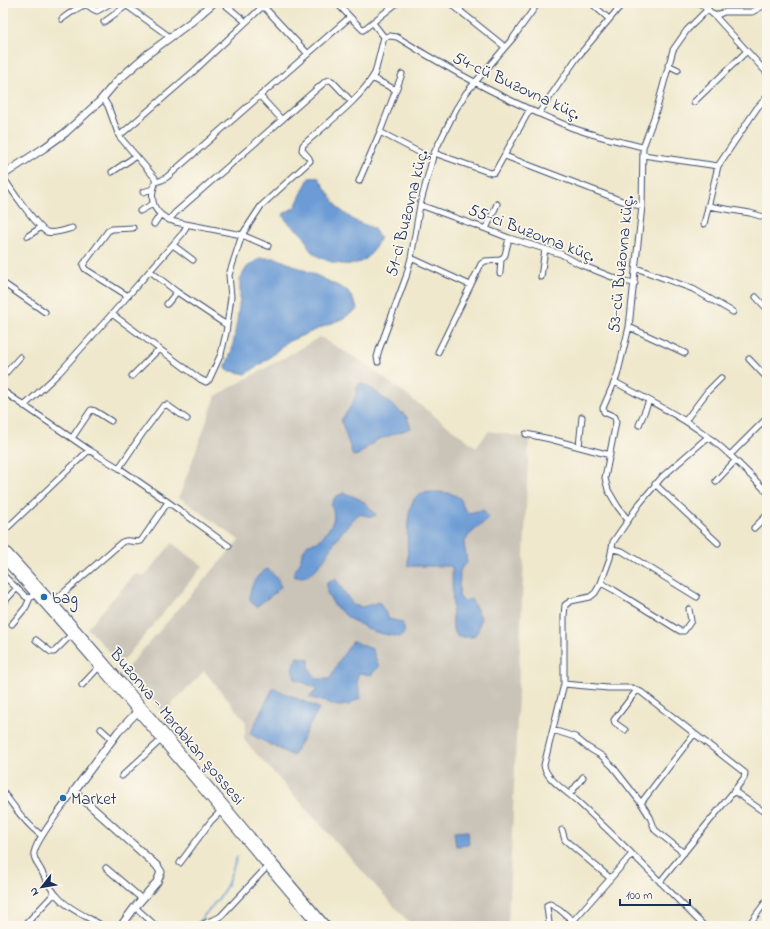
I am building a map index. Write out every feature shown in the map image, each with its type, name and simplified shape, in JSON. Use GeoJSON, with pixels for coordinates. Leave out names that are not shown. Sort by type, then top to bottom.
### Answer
{"type":"FeatureCollection","features":[{"type":"Feature","properties":{"kind":"main road","name":"Buzonva - Mərdəkan şossesi"},"geometry":{"type":"LineString","coordinates":[[3,548],[109,666],[326,926]]}},
{"type":"Feature","properties":{"kind":"main road"},"geometry":{"type":"LineString","coordinates":[[3,558],[33,596],[72,634],[100,666],[318,926]]}},
{"type":"Feature","properties":{"kind":"street"},"geometry":{"type":"LineString","coordinates":[[62,20],[82,6],[88,6],[92,10],[97,11],[111,3]]}},
{"type":"Feature","properties":{"kind":"street"},"geometry":{"type":"LineString","coordinates":[[72,228],[51,232],[40,228],[12,191],[3,176],[58,138],[103,98],[117,81],[153,49],[195,19],[213,3]]}},
{"type":"Feature","properties":{"kind":"street"},"geometry":{"type":"LineString","coordinates":[[223,3],[246,22]]}},
{"type":"Feature","properties":{"kind":"street"},"geometry":{"type":"LineString","coordinates":[[337,3],[360,30],[363,30],[373,23],[397,3]]}},
{"type":"Feature","properties":{"kind":"street"},"geometry":{"type":"LineString","coordinates":[[387,3],[391,8]]}},
{"type":"Feature","properties":{"kind":"street"},"geometry":{"type":"LineString","coordinates":[[450,3],[505,47]]}},
{"type":"Feature","properties":{"kind":"street"},"geometry":{"type":"LineString","coordinates":[[459,11],[464,3]]}},
{"type":"Feature","properties":{"kind":"street","name":"51-ci Buzovna küç."},"geometry":{"type":"LineString","coordinates":[[378,362],[377,357],[379,350],[401,291],[410,258],[420,205],[434,153],[460,101],[505,47],[538,3]]}},
{"type":"Feature","properties":{"kind":"street"},"geometry":{"type":"LineString","coordinates":[[592,3],[609,19]]}},
{"type":"Feature","properties":{"kind":"street"},"geometry":{"type":"LineString","coordinates":[[539,113],[576,60],[623,3]]}},
{"type":"Feature","properties":{"kind":"street"},"geometry":{"type":"LineString","coordinates":[[700,3],[708,9],[747,50],[767,74]]}},
{"type":"Feature","properties":{"kind":"street"},"geometry":{"type":"LineString","coordinates":[[104,22],[124,4],[170,37]]}},
{"type":"Feature","properties":{"kind":"street"},"geometry":{"type":"LineString","coordinates":[[714,16],[724,12],[752,12],[767,4]]}},
{"type":"Feature","properties":{"kind":"street"},"geometry":{"type":"LineString","coordinates":[[119,136],[196,69],[264,5],[308,54]]}},
{"type":"Feature","properties":{"kind":"street","name":"53-cü Buzovna küç."},"geometry":{"type":"LineString","coordinates":[[628,520],[618,507],[606,484],[606,472],[616,420],[613,416],[604,412],[603,408],[619,370],[629,327],[642,206],[643,147],[655,115],[668,65],[676,43],[693,23],[708,9]]}},
{"type":"Feature","properties":{"kind":"street"},"geometry":{"type":"LineString","coordinates":[[156,182],[167,177],[350,17]]}},
{"type":"Feature","properties":{"kind":"street"},"geometry":{"type":"LineString","coordinates":[[112,314],[200,379],[206,382],[210,378],[221,354],[228,325],[231,297],[229,275],[242,235],[261,206],[310,161],[302,150],[303,144],[351,101],[372,78],[375,73],[384,37],[373,23]]}},
{"type":"Feature","properties":{"kind":"street","name":"54-cü Buzovna küç."},"geometry":{"type":"LineString","coordinates":[[384,37],[397,37],[448,68],[539,113],[580,130],[643,147]]}},
{"type":"Feature","properties":{"kind":"street"},"geometry":{"type":"LineString","coordinates":[[694,102],[747,50]]}},
{"type":"Feature","properties":{"kind":"street"},"geometry":{"type":"LineString","coordinates":[[668,65],[678,70]]}},
{"type":"Feature","properties":{"kind":"street"},"geometry":{"type":"LineString","coordinates":[[359,181],[380,132],[402,74]]}},
{"type":"Feature","properties":{"kind":"street"},"geometry":{"type":"LineString","coordinates":[[372,78],[396,90]]}},
{"type":"Feature","properties":{"kind":"street"},"geometry":{"type":"LineString","coordinates":[[169,220],[175,213],[329,80],[332,81],[351,101]]}},
{"type":"Feature","properties":{"kind":"street"},"geometry":{"type":"LineString","coordinates":[[260,96],[282,120]]}},
{"type":"Feature","properties":{"kind":"street"},"geometry":{"type":"LineString","coordinates":[[704,224],[718,166],[757,108],[767,97]]}},
{"type":"Feature","properties":{"kind":"street"},"geometry":{"type":"LineString","coordinates":[[103,98],[108,106],[119,136],[125,145],[153,175],[156,182],[153,189],[153,204],[155,210],[160,215],[169,220],[187,225],[242,235],[268,246]]}},
{"type":"Feature","properties":{"kind":"street"},"geometry":{"type":"LineString","coordinates":[[434,153],[491,173],[497,170],[530,109]]}},
{"type":"Feature","properties":{"kind":"street"},"geometry":{"type":"LineString","coordinates":[[380,132],[432,159]]}},
{"type":"Feature","properties":{"kind":"street"},"geometry":{"type":"LineString","coordinates":[[643,155],[718,166]]}},
{"type":"Feature","properties":{"kind":"street"},"geometry":{"type":"LineString","coordinates":[[112,172],[136,156]]}},
{"type":"Feature","properties":{"kind":"street"},"geometry":{"type":"LineString","coordinates":[[505,156],[630,204],[642,206]]}},
{"type":"Feature","properties":{"kind":"street"},"geometry":{"type":"LineString","coordinates":[[143,192],[153,189]]}},
{"type":"Feature","properties":{"kind":"street"},"geometry":{"type":"LineString","coordinates":[[140,211],[153,204]]}},
{"type":"Feature","properties":{"kind":"street"},"geometry":{"type":"LineString","coordinates":[[486,228],[497,204]]}},
{"type":"Feature","properties":{"kind":"street","name":"55-ci Buzovna küç."},"geometry":{"type":"LineString","coordinates":[[420,205],[486,228],[509,238],[565,255],[579,264],[622,281],[634,283]]}},
{"type":"Feature","properties":{"kind":"street"},"geometry":{"type":"LineString","coordinates":[[708,206],[750,213],[767,218]]}},
{"type":"Feature","properties":{"kind":"street"},"geometry":{"type":"LineString","coordinates":[[154,224],[160,215]]}},
{"type":"Feature","properties":{"kind":"street"},"geometry":{"type":"LineString","coordinates":[[24,406],[56,376],[112,314],[173,245],[183,233],[187,225]]}},
{"type":"Feature","properties":{"kind":"street"},"geometry":{"type":"LineString","coordinates":[[28,236],[40,228]]}},
{"type":"Feature","properties":{"kind":"street"},"geometry":{"type":"LineString","coordinates":[[128,296],[85,268],[83,265],[108,231],[112,229],[133,228]]}},
{"type":"Feature","properties":{"kind":"street"},"geometry":{"type":"LineString","coordinates":[[500,273],[501,260],[505,255],[509,238]]}},
{"type":"Feature","properties":{"kind":"street"},"geometry":{"type":"LineString","coordinates":[[173,245],[193,260]]}},
{"type":"Feature","properties":{"kind":"street"},"geometry":{"type":"LineString","coordinates":[[541,277],[546,249]]}},
{"type":"Feature","properties":{"kind":"street"},"geometry":{"type":"LineString","coordinates":[[410,258],[470,286]]}},
{"type":"Feature","properties":{"kind":"street"},"geometry":{"type":"LineString","coordinates":[[438,352],[483,262],[501,260]]}},
{"type":"Feature","properties":{"kind":"street"},"geometry":{"type":"LineString","coordinates":[[636,268],[693,289],[733,312]]}},
{"type":"Feature","properties":{"kind":"street"},"geometry":{"type":"LineString","coordinates":[[150,271],[177,292],[228,325]]}},
{"type":"Feature","properties":{"kind":"street"},"geometry":{"type":"LineString","coordinates":[[3,283],[45,312]]}},
{"type":"Feature","properties":{"kind":"street"},"geometry":{"type":"LineString","coordinates":[[166,304],[177,292]]}},
{"type":"Feature","properties":{"kind":"street"},"geometry":{"type":"LineString","coordinates":[[756,297],[767,309]]}},
{"type":"Feature","properties":{"kind":"street"},"geometry":{"type":"LineString","coordinates":[[629,327],[685,353]]}},
{"type":"Feature","properties":{"kind":"street"},"geometry":{"type":"LineString","coordinates":[[132,376],[158,349]]}},
{"type":"Feature","properties":{"kind":"street"},"geometry":{"type":"LineString","coordinates":[[3,376],[20,357]]}},
{"type":"Feature","properties":{"kind":"street"},"geometry":{"type":"LineString","coordinates":[[749,359],[767,378]]}},
{"type":"Feature","properties":{"kind":"street"},"geometry":{"type":"LineString","coordinates":[[685,421],[707,392],[721,378]]}},
{"type":"Feature","properties":{"kind":"street"},"geometry":{"type":"LineString","coordinates":[[615,382],[685,421],[708,437],[736,460],[767,492]]}},
{"type":"Feature","properties":{"kind":"street"},"geometry":{"type":"LineString","coordinates":[[3,391],[89,450],[119,468],[229,546]]}},
{"type":"Feature","properties":{"kind":"street"},"geometry":{"type":"LineString","coordinates":[[639,425],[650,401]]}},
{"type":"Feature","properties":{"kind":"street"},"geometry":{"type":"LineString","coordinates":[[119,468],[163,406],[166,405],[187,419]]}},
{"type":"Feature","properties":{"kind":"street"},"geometry":{"type":"LineString","coordinates":[[72,438],[91,410],[111,421]]}},
{"type":"Feature","properties":{"kind":"street"},"geometry":{"type":"LineString","coordinates":[[578,446],[582,417]]}},
{"type":"Feature","properties":{"kind":"street"},"geometry":{"type":"LineString","coordinates":[[730,455],[767,418]]}},
{"type":"Feature","properties":{"kind":"street"},"geometry":{"type":"LineString","coordinates":[[526,434],[610,455]]}},
{"type":"Feature","properties":{"kind":"street"},"geometry":{"type":"LineString","coordinates":[[704,926],[570,794],[550,777],[544,768],[545,757],[564,684],[565,606],[571,601],[593,595],[600,583],[610,558],[614,540],[628,520],[655,484],[675,464],[708,437]]}},
{"type":"Feature","properties":{"kind":"street"},"geometry":{"type":"LineString","coordinates":[[3,532],[89,450]]}},
{"type":"Feature","properties":{"kind":"street"},"geometry":{"type":"LineString","coordinates":[[716,481],[736,460]]}},
{"type":"Feature","properties":{"kind":"street"},"geometry":{"type":"LineString","coordinates":[[655,484],[718,543]]}},
{"type":"Feature","properties":{"kind":"street"},"geometry":{"type":"LineString","coordinates":[[53,602],[122,542],[127,540],[136,542],[141,540],[168,502]]}},
{"type":"Feature","properties":{"kind":"street"},"geometry":{"type":"LineString","coordinates":[[754,528],[767,515]]}},
{"type":"Feature","properties":{"kind":"street"},"geometry":{"type":"LineString","coordinates":[[612,549],[622,551],[697,597]]}},
{"type":"Feature","properties":{"kind":"street"},"geometry":{"type":"LineString","coordinates":[[3,575],[26,597],[33,596]]}},
{"type":"Feature","properties":{"kind":"street"},"geometry":{"type":"LineString","coordinates":[[600,583],[614,590],[680,631],[684,631],[691,621],[690,609]]}},
{"type":"Feature","properties":{"kind":"street"},"geometry":{"type":"LineString","coordinates":[[3,603],[17,588]]}},
{"type":"Feature","properties":{"kind":"street"},"geometry":{"type":"LineString","coordinates":[[12,624],[33,596]]}},
{"type":"Feature","properties":{"kind":"street"},"geometry":{"type":"LineString","coordinates":[[36,640],[51,652],[54,652],[72,634]]}},
{"type":"Feature","properties":{"kind":"street"},"geometry":{"type":"LineString","coordinates":[[82,685],[100,666]]}},
{"type":"Feature","properties":{"kind":"street"},"geometry":{"type":"LineString","coordinates":[[564,684],[637,690],[650,698],[694,734],[745,772],[744,778],[734,792],[660,882]]}},
{"type":"Feature","properties":{"kind":"street"},"geometry":{"type":"LineString","coordinates":[[625,730],[615,723],[614,720],[637,690]]}},
{"type":"Feature","properties":{"kind":"street"},"geometry":{"type":"LineString","coordinates":[[103,926],[65,904],[54,894],[46,882],[34,856],[34,852],[42,836],[112,739],[125,723],[138,711]]}},
{"type":"Feature","properties":{"kind":"street"},"geometry":{"type":"LineString","coordinates":[[101,729],[112,739]]}},
{"type":"Feature","properties":{"kind":"street"},"geometry":{"type":"LineString","coordinates":[[553,730],[576,737],[587,747],[602,756],[613,767],[641,803],[656,830],[684,853]]}},
{"type":"Feature","properties":{"kind":"street"},"geometry":{"type":"LineString","coordinates":[[641,803],[694,734]]}},
{"type":"Feature","properties":{"kind":"street"},"geometry":{"type":"LineString","coordinates":[[122,776],[161,740]]}},
{"type":"Feature","properties":{"kind":"street"},"geometry":{"type":"LineString","coordinates":[[570,794],[583,777]]}},
{"type":"Feature","properties":{"kind":"street"},"geometry":{"type":"LineString","coordinates":[[74,791],[161,872],[160,878],[121,926]]}},
{"type":"Feature","properties":{"kind":"street"},"geometry":{"type":"LineString","coordinates":[[3,792],[19,814],[35,831],[42,836]]}},
{"type":"Feature","properties":{"kind":"street"},"geometry":{"type":"LineString","coordinates":[[734,792],[761,810]]}},
{"type":"Feature","properties":{"kind":"street"},"geometry":{"type":"LineString","coordinates":[[180,863],[211,821],[221,811]]}},
{"type":"Feature","properties":{"kind":"street"},"geometry":{"type":"LineString","coordinates":[[562,830],[565,840],[610,878]]}},
{"type":"Feature","properties":{"kind":"street"},"geometry":{"type":"LineString","coordinates":[[572,921],[632,854]]}},
{"type":"Feature","properties":{"kind":"street"},"geometry":{"type":"LineString","coordinates":[[201,926],[207,921],[221,916],[267,867]]}},
{"type":"Feature","properties":{"kind":"street"},"geometry":{"type":"LineString","coordinates":[[106,868],[142,899]]}},
{"type":"Feature","properties":{"kind":"street"},"geometry":{"type":"LineString","coordinates":[[24,926],[54,894]]}},
{"type":"Feature","properties":{"kind":"street"},"geometry":{"type":"LineString","coordinates":[[748,926],[767,900]]}},
{"type":"Feature","properties":{"kind":"street"},"geometry":{"type":"LineString","coordinates":[[549,923],[547,905],[550,904],[559,909],[579,926]]}},
{"type":"Feature","properties":{"kind":"street"},"geometry":{"type":"LineString","coordinates":[[135,907],[156,926]]}},
{"type":"Feature","properties":{"kind":"street"},"geometry":{"type":"LineString","coordinates":[[213,920],[216,926]]}},
{"type":"Feature","properties":{"kind":"shaded area"},"geometry":{"type":"Polygon","coordinates":[[[320,337],[364,363],[476,447],[489,431],[529,438],[508,926],[451,926],[409,923],[244,740],[246,722],[204,671],[163,713],[126,669],[239,540],[179,497],[216,396],[320,337]]]}},
{"type":"Feature","properties":{"kind":"shaded area"},"geometry":{"type":"Polygon","coordinates":[[[172,543],[203,566],[121,663],[87,628],[135,574],[145,576],[172,543]]]}},
{"type":"Feature","properties":{"kind":"water"},"geometry":{"type":"Polygon","coordinates":[[[318,177],[339,209],[355,221],[373,228],[380,237],[371,253],[361,262],[354,264],[339,264],[318,256],[311,251],[306,240],[285,218],[283,214],[295,207],[309,178],[318,177]]]}},
{"type":"Feature","properties":{"kind":"water"},"geometry":{"type":"Polygon","coordinates":[[[260,258],[276,258],[348,291],[358,309],[344,318],[287,342],[268,359],[246,374],[227,370],[226,366],[232,350],[237,321],[240,297],[240,279],[247,267],[260,258]]]}},
{"type":"Feature","properties":{"kind":"water"},"geometry":{"type":"Polygon","coordinates":[[[360,383],[371,388],[407,417],[411,428],[377,440],[358,455],[353,456],[341,420],[356,396],[360,383]]]}},
{"type":"Feature","properties":{"kind":"water"},"geometry":{"type":"Polygon","coordinates":[[[427,492],[450,493],[460,498],[468,513],[483,510],[489,518],[469,535],[464,543],[467,563],[460,571],[459,596],[464,601],[471,599],[481,617],[478,631],[473,637],[458,637],[453,630],[452,566],[408,566],[407,538],[411,506],[415,498],[420,494],[427,492]]]}},
{"type":"Feature","properties":{"kind":"water"},"geometry":{"type":"Polygon","coordinates":[[[344,493],[362,501],[376,515],[372,517],[359,514],[343,530],[314,571],[307,576],[295,577],[294,572],[300,563],[302,553],[308,544],[318,542],[329,529],[334,516],[331,505],[335,497],[344,493]]]}},
{"type":"Feature","properties":{"kind":"water"},"geometry":{"type":"Polygon","coordinates":[[[268,569],[277,578],[281,587],[256,607],[250,598],[251,589],[255,580],[261,573],[268,569]]]}},
{"type":"Feature","properties":{"kind":"water"},"geometry":{"type":"Polygon","coordinates":[[[335,578],[353,605],[362,607],[379,602],[389,619],[402,622],[404,633],[400,637],[374,632],[350,619],[335,606],[327,593],[327,583],[335,578]]]}},
{"type":"Feature","properties":{"kind":"water"},"geometry":{"type":"Polygon","coordinates":[[[353,641],[372,649],[379,667],[371,675],[358,673],[357,681],[361,697],[349,705],[338,706],[309,697],[318,689],[295,679],[292,668],[297,657],[309,659],[309,668],[317,679],[330,679],[339,661],[353,641]]]}},
{"type":"Feature","properties":{"kind":"water"},"geometry":{"type":"Polygon","coordinates":[[[273,688],[319,708],[293,756],[250,734],[273,688]]]}},
{"type":"Feature","properties":{"kind":"water"},"geometry":{"type":"Polygon","coordinates":[[[468,831],[469,845],[456,846],[454,832],[468,831]]]}},
{"type":"Feature","properties":{"kind":"waterway"},"geometry":{"type":"LineString","coordinates":[[195,926],[219,898],[227,885],[237,857]]}},
{"type":"Feature","properties":{"kind":"place","name":"bag"},"geometry":{"type":"Point","coordinates":[44,597]}},
{"type":"Feature","properties":{"kind":"place","name":"Market"},"geometry":{"type":"Point","coordinates":[63,798]}}]}
